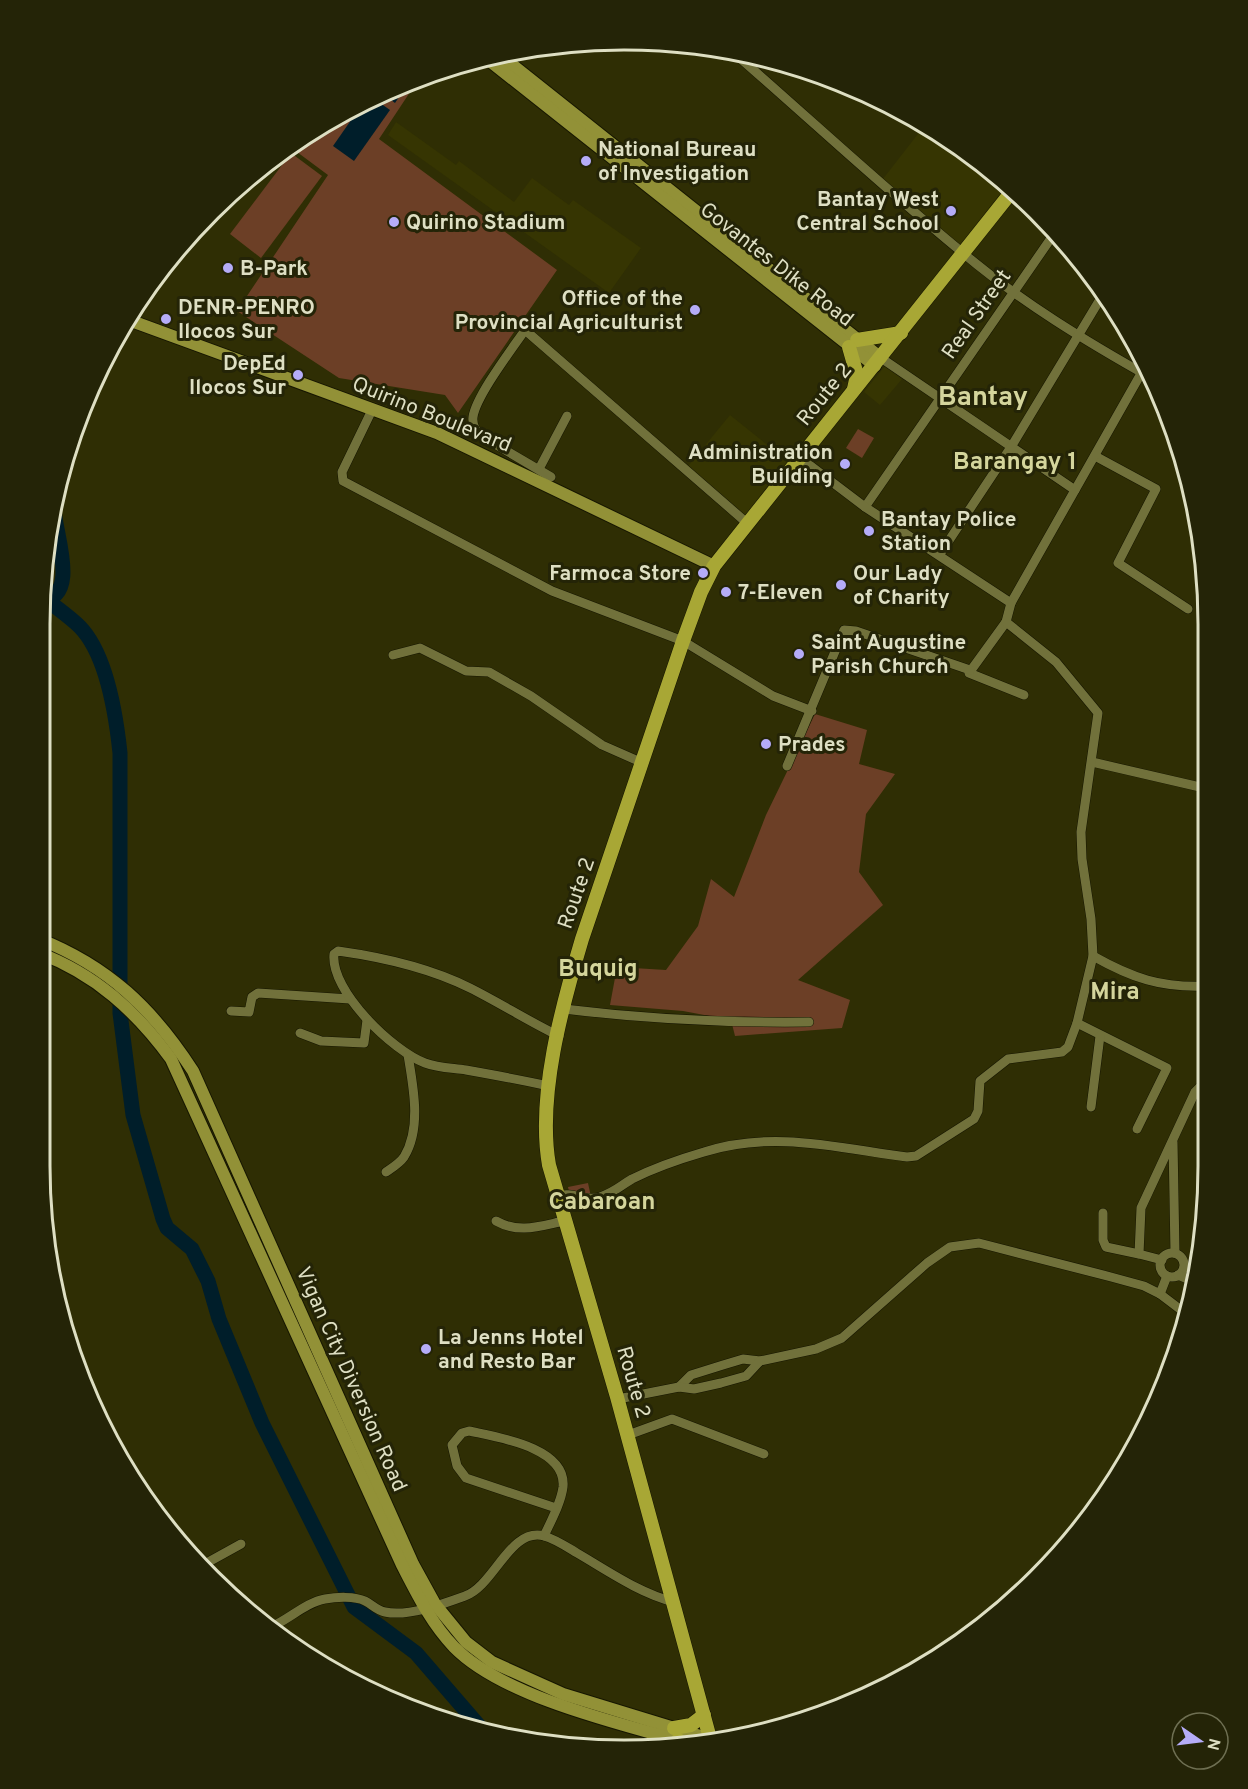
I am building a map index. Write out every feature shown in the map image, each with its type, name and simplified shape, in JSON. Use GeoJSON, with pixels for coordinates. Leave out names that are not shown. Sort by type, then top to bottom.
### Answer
{"type":"FeatureCollection","features":[{"type":"Feature","properties":{"kind":"highway","name":"Route 2"},"geometry":{"type":"LineString","coordinates":[[709,1733],[618,1399],[557,1196],[545,1144],[549,1086],[564,1009],[582,939],[683,641],[701,592],[714,566],[1008,197]]}},
{"type":"Feature","properties":{"kind":"highway"},"geometry":{"type":"LineString","coordinates":[[852,393],[857,375],[853,343],[901,333]]}},
{"type":"Feature","properties":{"kind":"highway"},"geometry":{"type":"LineString","coordinates":[[680,1737],[704,1715]]}},
{"type":"Feature","properties":{"kind":"main road","name":"Govantes Dike Road"},"geometry":{"type":"LineString","coordinates":[[506,62],[518,77]]}},
{"type":"Feature","properties":{"kind":"main road","name":"Govantes Dike Road"},"geometry":{"type":"LineString","coordinates":[[497,64],[518,77],[878,362]]}},
{"type":"Feature","properties":{"kind":"main road","name":"Quirino Boulevard"},"geometry":{"type":"LineString","coordinates":[[135,322],[437,432],[714,566]]}},
{"type":"Feature","properties":{"kind":"main road","name":"Vigan City Diversion Road"},"geometry":{"type":"LineString","coordinates":[[50,943],[69,951],[128,991],[168,1034],[193,1071],[413,1564],[429,1606]]}},
{"type":"Feature","properties":{"kind":"main road","name":"Vigan City Diversion Road"},"geometry":{"type":"LineString","coordinates":[[50,958],[106,989],[126,1005],[158,1040],[182,1078],[429,1606],[452,1646],[469,1661],[498,1679],[541,1698],[675,1737]]}},
{"type":"Feature","properties":{"kind":"street"},"geometry":{"type":"LineString","coordinates":[[746,63],[963,254],[1013,292],[1140,373]]}},
{"type":"Feature","properties":{"kind":"street","name":"Real Street"},"geometry":{"type":"LineString","coordinates":[[865,507],[1050,239]]}},
{"type":"Feature","properties":{"kind":"street"},"geometry":{"type":"LineString","coordinates":[[940,554],[1011,447],[1099,301]]}},
{"type":"Feature","properties":{"kind":"street"},"geometry":{"type":"LineString","coordinates":[[551,477],[483,437],[474,429],[472,419],[480,399],[525,330],[747,523]]}},
{"type":"Feature","properties":{"kind":"street"},"geometry":{"type":"LineString","coordinates":[[878,362],[939,399],[1075,490]]}},
{"type":"Feature","properties":{"kind":"street"},"geometry":{"type":"LineString","coordinates":[[969,671],[1006,622],[1011,603],[1141,374]]}},
{"type":"Feature","properties":{"kind":"street"},"geometry":{"type":"LineString","coordinates":[[372,410],[342,472],[343,481],[552,591],[683,641],[773,696],[812,711]]}},
{"type":"Feature","properties":{"kind":"street"},"geometry":{"type":"LineString","coordinates":[[539,469],[567,416]]}},
{"type":"Feature","properties":{"kind":"street"},"geometry":{"type":"LineString","coordinates":[[1095,456],[1156,489],[1118,563],[1188,609]]}},
{"type":"Feature","properties":{"kind":"street"},"geometry":{"type":"LineString","coordinates":[[799,457],[865,507],[940,554],[1011,603]]}},
{"type":"Feature","properties":{"kind":"street"},"geometry":{"type":"LineString","coordinates":[[557,1196],[570,1192],[583,1199],[597,1198],[617,1191],[630,1180],[705,1151],[750,1141],[775,1139],[907,1157],[916,1156],[974,1119],[978,1111],[980,1081],[1001,1063],[1008,1059],[1062,1052],[1068,1047],[1077,1023],[1093,956],[1081,832],[1098,723],[1094,706],[1056,662],[1006,622]]}},
{"type":"Feature","properties":{"kind":"street"},"geometry":{"type":"LineString","coordinates":[[787,766],[844,630],[856,631],[969,671],[970,675],[1024,695]]}},
{"type":"Feature","properties":{"kind":"street"},"geometry":{"type":"LineString","coordinates":[[393,655],[420,648],[466,670],[489,672],[531,696],[602,745],[643,763]]}},
{"type":"Feature","properties":{"kind":"street"},"geometry":{"type":"LineString","coordinates":[[1092,762],[1198,787]]}},
{"type":"Feature","properties":{"kind":"street"},"geometry":{"type":"LineString","coordinates":[[549,1086],[428,1064],[408,1055],[367,1020],[350,999],[333,963],[334,954],[338,951],[364,954],[438,975],[470,987],[559,1036]]}},
{"type":"Feature","properties":{"kind":"street"},"geometry":{"type":"LineString","coordinates":[[1093,956],[1141,980],[1184,987],[1198,986]]}},
{"type":"Feature","properties":{"kind":"street"},"geometry":{"type":"LineString","coordinates":[[231,1011],[249,1012],[252,997],[258,993],[350,999]]}},
{"type":"Feature","properties":{"kind":"street"},"geometry":{"type":"LineString","coordinates":[[564,1009],[641,1019],[682,1017],[726,1023],[809,1022]]}},
{"type":"Feature","properties":{"kind":"street"},"geometry":{"type":"LineString","coordinates":[[300,1033],[321,1041],[364,1042],[367,1020]]}},
{"type":"Feature","properties":{"kind":"street"},"geometry":{"type":"LineString","coordinates":[[1077,1023],[1167,1068],[1137,1129]]}},
{"type":"Feature","properties":{"kind":"street"},"geometry":{"type":"LineString","coordinates":[[1091,1107],[1100,1036]]}},
{"type":"Feature","properties":{"kind":"street"},"geometry":{"type":"LineString","coordinates":[[386,1172],[403,1160],[408,1149],[415,1117],[408,1055]]}},
{"type":"Feature","properties":{"kind":"street"},"geometry":{"type":"LineString","coordinates":[[1139,1254],[1141,1208],[1198,1089]]}},
{"type":"Feature","properties":{"kind":"street"},"geometry":{"type":"LineString","coordinates":[[1160,1294],[1172,1275],[1184,1267],[1184,1261],[1175,1253],[1173,1140]]}},
{"type":"Feature","properties":{"kind":"street"},"geometry":{"type":"LineString","coordinates":[[1103,1213],[1102,1240],[1106,1247],[1162,1260]]}},
{"type":"Feature","properties":{"kind":"street"},"geometry":{"type":"LineString","coordinates":[[496,1221],[521,1229],[564,1221]]}},
{"type":"Feature","properties":{"kind":"street"},"geometry":{"type":"LineString","coordinates":[[678,1387],[691,1375],[712,1368],[743,1359],[759,1361],[816,1349],[842,1338],[927,1263],[950,1247],[979,1243],[1133,1283],[1160,1294],[1180,1309]]}},
{"type":"Feature","properties":{"kind":"street"},"geometry":{"type":"LineString","coordinates":[[1175,1253],[1166,1255],[1162,1260],[1161,1268],[1172,1275],[1186,1279]]}},
{"type":"Feature","properties":{"kind":"street"},"geometry":{"type":"LineString","coordinates":[[618,1399],[678,1387],[694,1389],[721,1383],[746,1376],[759,1361]]}},
{"type":"Feature","properties":{"kind":"street"},"geometry":{"type":"LineString","coordinates":[[628,1435],[672,1419],[764,1454]]}},
{"type":"Feature","properties":{"kind":"street"},"geometry":{"type":"LineString","coordinates":[[544,1536],[556,1508],[563,1488],[562,1478],[556,1466],[544,1455],[522,1443],[469,1431],[462,1434],[452,1445],[458,1466],[466,1478],[556,1508]]}},
{"type":"Feature","properties":{"kind":"street"},"geometry":{"type":"LineString","coordinates":[[278,1624],[322,1599],[357,1599],[388,1613],[467,1596],[489,1578],[509,1550],[525,1539],[544,1536],[653,1597],[674,1602]]}},
{"type":"Feature","properties":{"kind":"street"},"geometry":{"type":"LineString","coordinates":[[209,1562],[241,1544]]}},
{"type":"Feature","properties":{"kind":"shaded area","name":"Quirino Stadium"},"geometry":{"type":"Polygon","coordinates":[[[411,90],[379,139],[557,270],[458,413],[445,395],[339,378],[237,311],[328,175],[297,152],[337,126],[411,90]]]}},
{"type":"Feature","properties":{"kind":"shaded area"},"geometry":{"type":"Polygon","coordinates":[[[396,122],[456,165],[459,161],[514,202],[532,178],[569,205],[573,200],[641,248],[609,293],[388,135],[396,122]]]}},
{"type":"Feature","properties":{"kind":"shaded area","name":"Bantay West Central School"},"geometry":{"type":"Polygon","coordinates":[[[920,132],[974,168],[1005,194],[960,252],[879,184],[920,132]]]}},
{"type":"Feature","properties":{"kind":"shaded area"},"geometry":{"type":"Polygon","coordinates":[[[293,155],[322,176],[261,258],[230,234],[286,159],[293,155]]]}},
{"type":"Feature","properties":{"kind":"shaded area"},"geometry":{"type":"Polygon","coordinates":[[[885,366],[902,379],[880,405],[864,392],[885,366]]]}},
{"type":"Feature","properties":{"kind":"shaded area"},"geometry":{"type":"Polygon","coordinates":[[[730,415],[791,464],[743,525],[684,471],[730,415]]]}},
{"type":"Feature","properties":{"kind":"shaded area"},"geometry":{"type":"Polygon","coordinates":[[[858,429],[874,438],[862,458],[846,448],[858,429]]]}},
{"type":"Feature","properties":{"kind":"shaded area"},"geometry":{"type":"Polygon","coordinates":[[[815,714],[867,730],[859,764],[895,774],[866,814],[859,872],[883,905],[798,980],[850,1000],[842,1028],[735,1036],[731,1020],[683,1011],[610,1005],[617,967],[666,970],[698,926],[711,879],[734,897],[766,815],[815,714]]]}},
{"type":"Feature","properties":{"kind":"shaded area"},"geometry":{"type":"Polygon","coordinates":[[[588,1183],[591,1197],[571,1201],[568,1187],[588,1183]]]}},
{"type":"Feature","properties":{"kind":"water"},"geometry":{"type":"Polygon","coordinates":[[[401,95],[395,103],[390,99],[401,95]]]}},
{"type":"Feature","properties":{"kind":"water"},"geometry":{"type":"Polygon","coordinates":[[[381,104],[390,110],[354,161],[333,146],[353,118],[381,104]]]}},
{"type":"Feature","properties":{"kind":"waterway"},"geometry":{"type":"LineString","coordinates":[[51,597],[60,587],[63,575],[57,531]]}},
{"type":"Feature","properties":{"kind":"waterway"},"geometry":{"type":"LineString","coordinates":[[51,603],[76,623],[89,639],[103,669],[113,704],[120,753],[120,1013],[133,1115],[163,1219],[167,1228],[192,1249],[208,1281],[219,1319],[262,1423],[354,1607],[416,1653],[473,1720]]}},
{"type":"Feature","properties":{"kind":"place","name":"National Bureau of Investigation"},"geometry":{"type":"Point","coordinates":[586,161]}},
{"type":"Feature","properties":{"kind":"place","name":"Bantay West Central School"},"geometry":{"type":"Point","coordinates":[951,211]}},
{"type":"Feature","properties":{"kind":"place","name":"Quirino Stadium"},"geometry":{"type":"Point","coordinates":[394,222]}},
{"type":"Feature","properties":{"kind":"place","name":"B-Park"},"geometry":{"type":"Point","coordinates":[228,268]}},
{"type":"Feature","properties":{"kind":"place","name":"Office of the Provincial Agriculturist"},"geometry":{"type":"Point","coordinates":[695,310]}},
{"type":"Feature","properties":{"kind":"place","name":"DENR-PENRO Ilocos Sur"},"geometry":{"type":"Point","coordinates":[166,319]}},
{"type":"Feature","properties":{"kind":"place","name":"DepEd Ilocos Sur"},"geometry":{"type":"Point","coordinates":[298,375]}},
{"type":"Feature","properties":{"kind":"place","name":"Administration Building"},"geometry":{"type":"Point","coordinates":[845,464]}},
{"type":"Feature","properties":{"kind":"place","name":"Bantay Police Station"},"geometry":{"type":"Point","coordinates":[869,531]}},
{"type":"Feature","properties":{"kind":"place","name":"Farmoca Store"},"geometry":{"type":"Point","coordinates":[703,573]}},
{"type":"Feature","properties":{"kind":"place","name":"Our Lady of Charity"},"geometry":{"type":"Point","coordinates":[841,585]}},
{"type":"Feature","properties":{"kind":"place","name":"7-Eleven"},"geometry":{"type":"Point","coordinates":[726,592]}},
{"type":"Feature","properties":{"kind":"place","name":"Saint Augustine Parish Church"},"geometry":{"type":"Point","coordinates":[799,654]}},
{"type":"Feature","properties":{"kind":"place","name":"Prades"},"geometry":{"type":"Point","coordinates":[766,744]}},
{"type":"Feature","properties":{"kind":"place","name":"La Jenns Hotel and Resto Bar"},"geometry":{"type":"Point","coordinates":[426,1349]}},
{"type":"Feature","properties":{"kind":"district","name":"Bantay"},"geometry":{"type":"Point","coordinates":[983,396]}},
{"type":"Feature","properties":{"kind":"district","name":"Barangay 1"},"geometry":{"type":"Point","coordinates":[1015,461]}},
{"type":"Feature","properties":{"kind":"district","name":"Buquig"},"geometry":{"type":"Point","coordinates":[598,968]}},
{"type":"Feature","properties":{"kind":"district","name":"Mira"},"geometry":{"type":"Point","coordinates":[1115,991]}},
{"type":"Feature","properties":{"kind":"district","name":"Cabaroan"},"geometry":{"type":"Point","coordinates":[602,1201]}}]}
